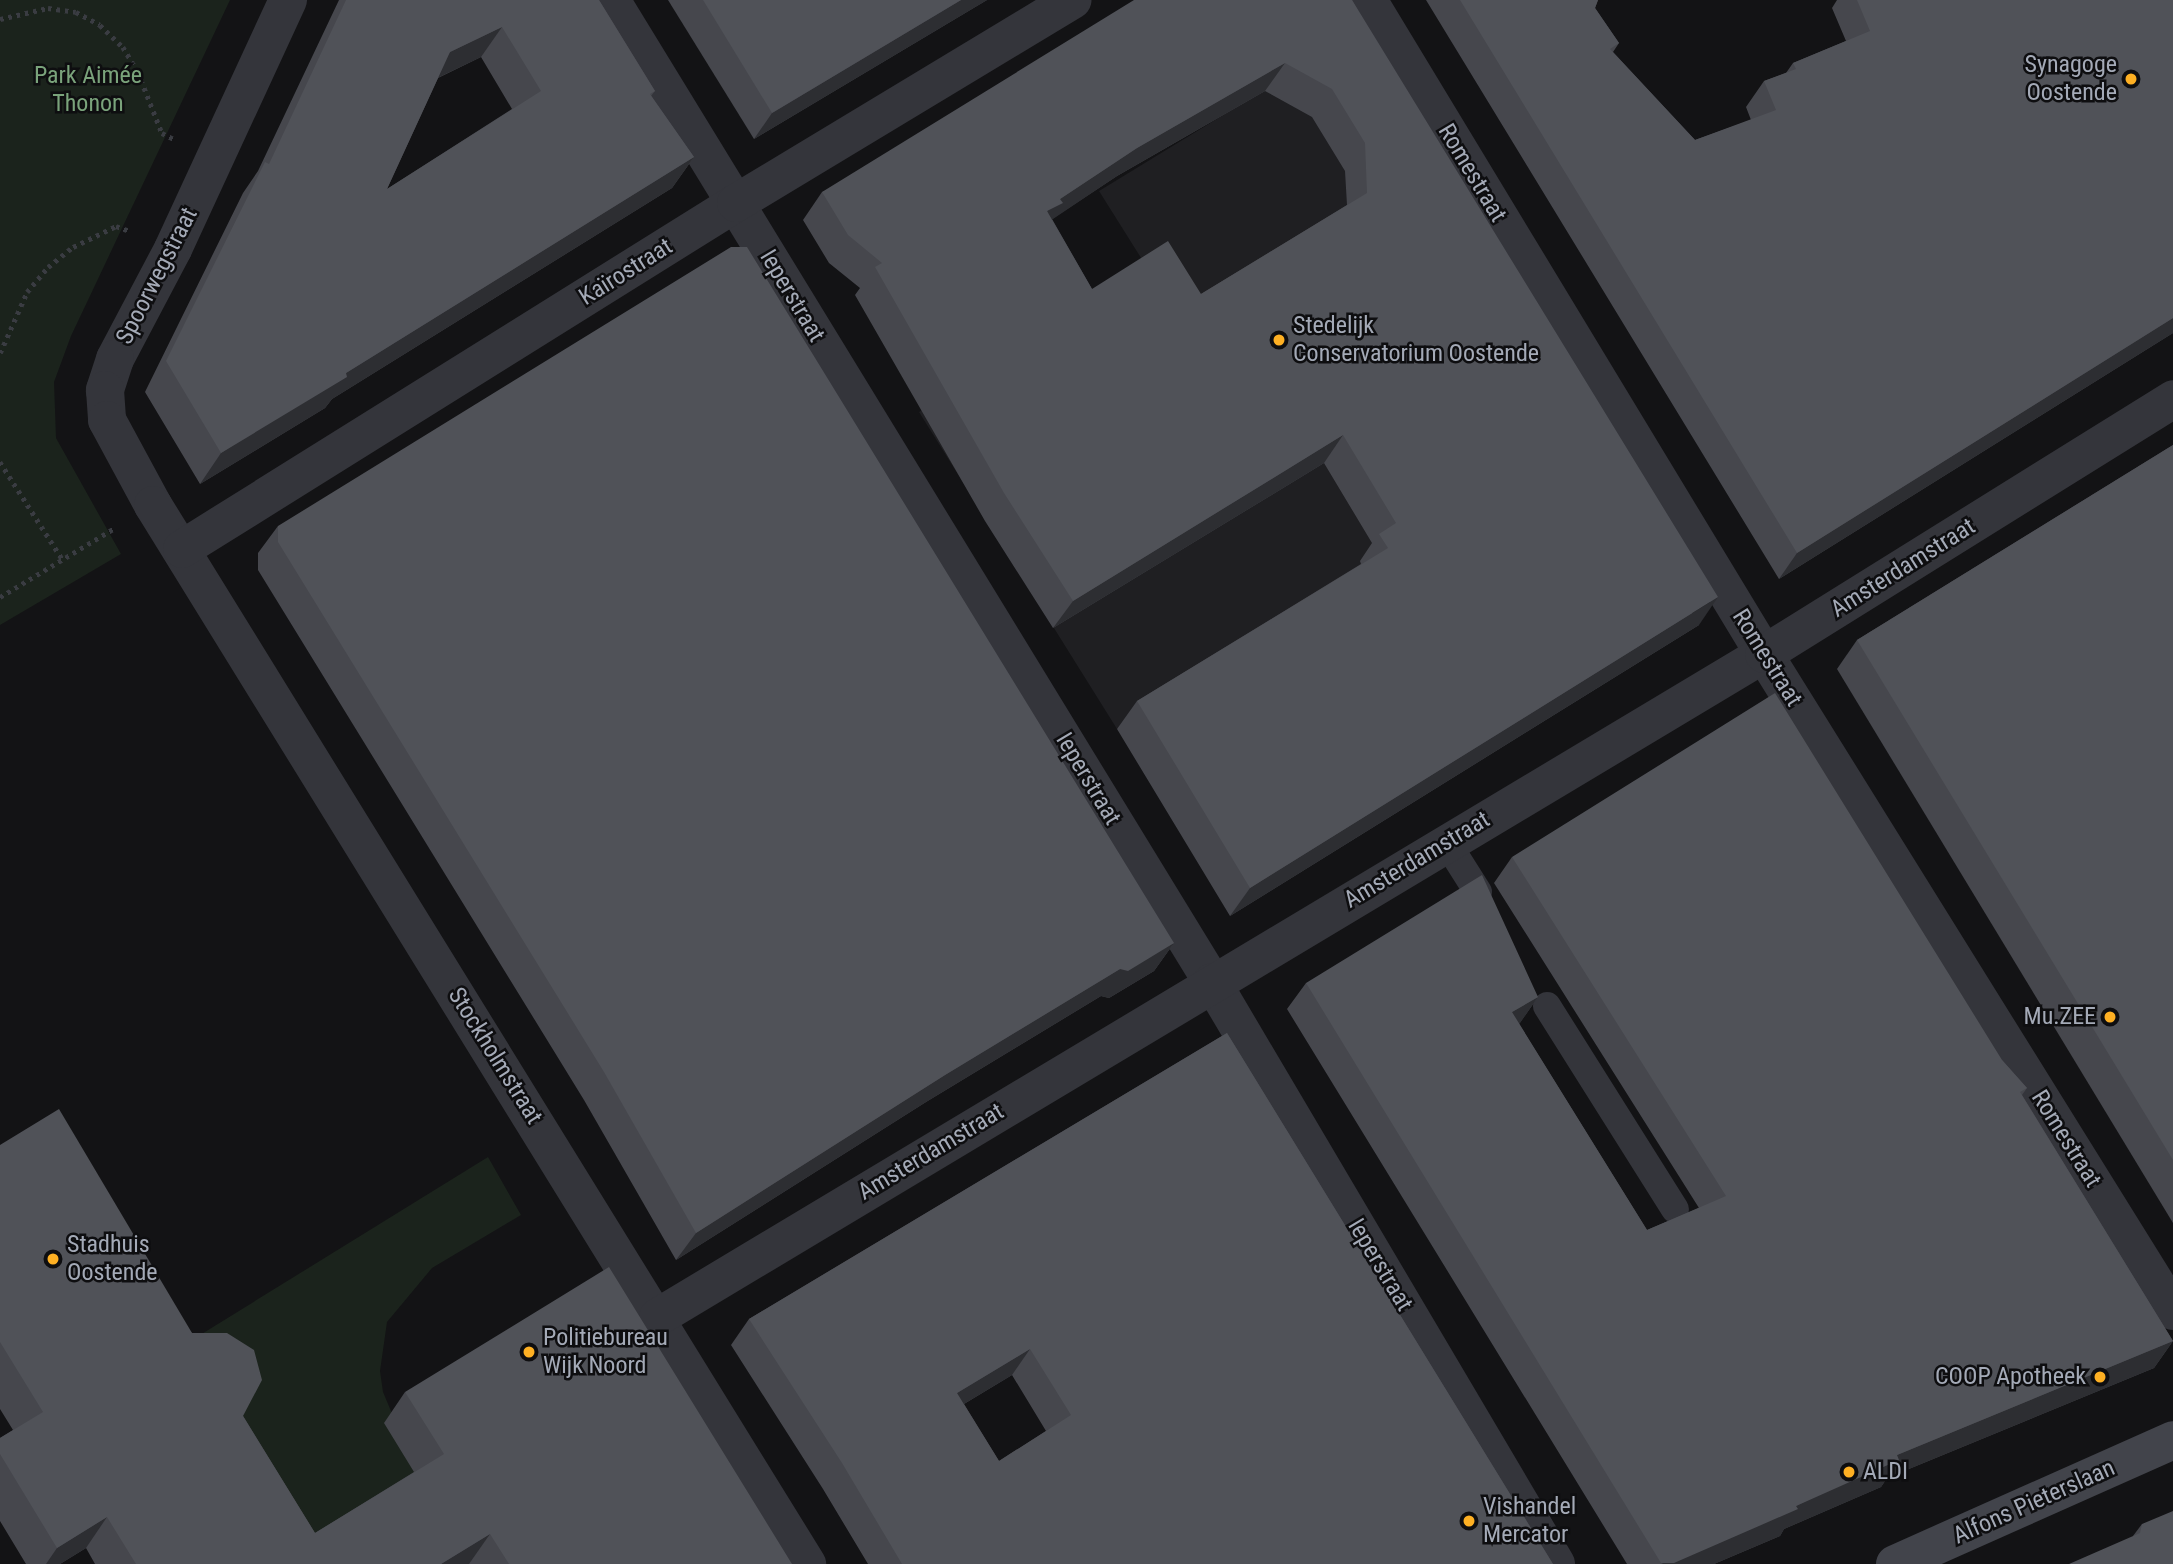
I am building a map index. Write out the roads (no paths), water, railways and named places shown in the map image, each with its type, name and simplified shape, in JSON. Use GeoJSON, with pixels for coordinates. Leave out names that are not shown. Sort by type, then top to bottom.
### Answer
{"type":"FeatureCollection","features":[{"type":"Feature","properties":{"kind":"street","name":"Spoorwegstraat"},"geometry":{"type":"LineString","coordinates":[[182,549],[153,505],[107,420],[105,390],[115,359],[173,249],[288,0]]}},
{"type":"Feature","properties":{"kind":"street","name":"Ieperstraat"},"geometry":{"type":"LineString","coordinates":[[611,0],[1212,982],[1556,1564]]}},
{"type":"Feature","properties":{"kind":"street","name":"Kaïrostraat"},"geometry":{"type":"LineString","coordinates":[[182,549],[736,203],[1072,0]]}},
{"type":"Feature","properties":{"kind":"street","name":"Romestraat"},"geometry":{"type":"LineString","coordinates":[[1368,0],[1764,654],[2173,1311]]}},
{"type":"Feature","properties":{"kind":"street","name":"Amsterdamstraat"},"geometry":{"type":"LineString","coordinates":[[658,1317],[1212,982],[1764,654],[2173,399]]}},
{"type":"Feature","properties":{"kind":"street","name":"Stockholmstraat"},"geometry":{"type":"LineString","coordinates":[[182,549],[658,1317],[807,1564]]}},
{"type":"Feature","properties":{"kind":"street","name":"Alfons Pieterslaan"},"geometry":{"type":"LineString","coordinates":[[1895,1564],[2173,1440]]}},
{"type":"Feature","properties":{"kind":"lane"},"geometry":{"type":"LineString","coordinates":[[1447,843],[1478,892]]}},
{"type":"Feature","properties":{"kind":"lane"},"geometry":{"type":"LineString","coordinates":[[1547,1006],[1675,1209]]}},
{"type":"Feature","properties":{"kind":"place","name":"Synagoge Oostende"},"geometry":{"type":"Point","coordinates":[2131,79]}},
{"type":"Feature","properties":{"kind":"place","name":"Stedelijk Conservatorium Oostende"},"geometry":{"type":"Point","coordinates":[1279,340]}},
{"type":"Feature","properties":{"kind":"place","name":"Mu.ZEE"},"geometry":{"type":"Point","coordinates":[2110,1017]}},
{"type":"Feature","properties":{"kind":"place","name":"Stadhuis Oostende"},"geometry":{"type":"Point","coordinates":[53,1259]}},
{"type":"Feature","properties":{"kind":"place","name":"Politiebureau Wijk Noord"},"geometry":{"type":"Point","coordinates":[529,1352]}},
{"type":"Feature","properties":{"kind":"place","name":"COOP Apotheek"},"geometry":{"type":"Point","coordinates":[2100,1377]}},
{"type":"Feature","properties":{"kind":"place","name":"ALDI"},"geometry":{"type":"Point","coordinates":[1849,1472]}},
{"type":"Feature","properties":{"kind":"place","name":"Vishandel Mercator"},"geometry":{"type":"Point","coordinates":[1469,1521]}},
{"type":"Feature","properties":{"kind":"park label","name":"Park Aimée Thonon"},"geometry":{"type":"Point","coordinates":[88,90]}}]}
